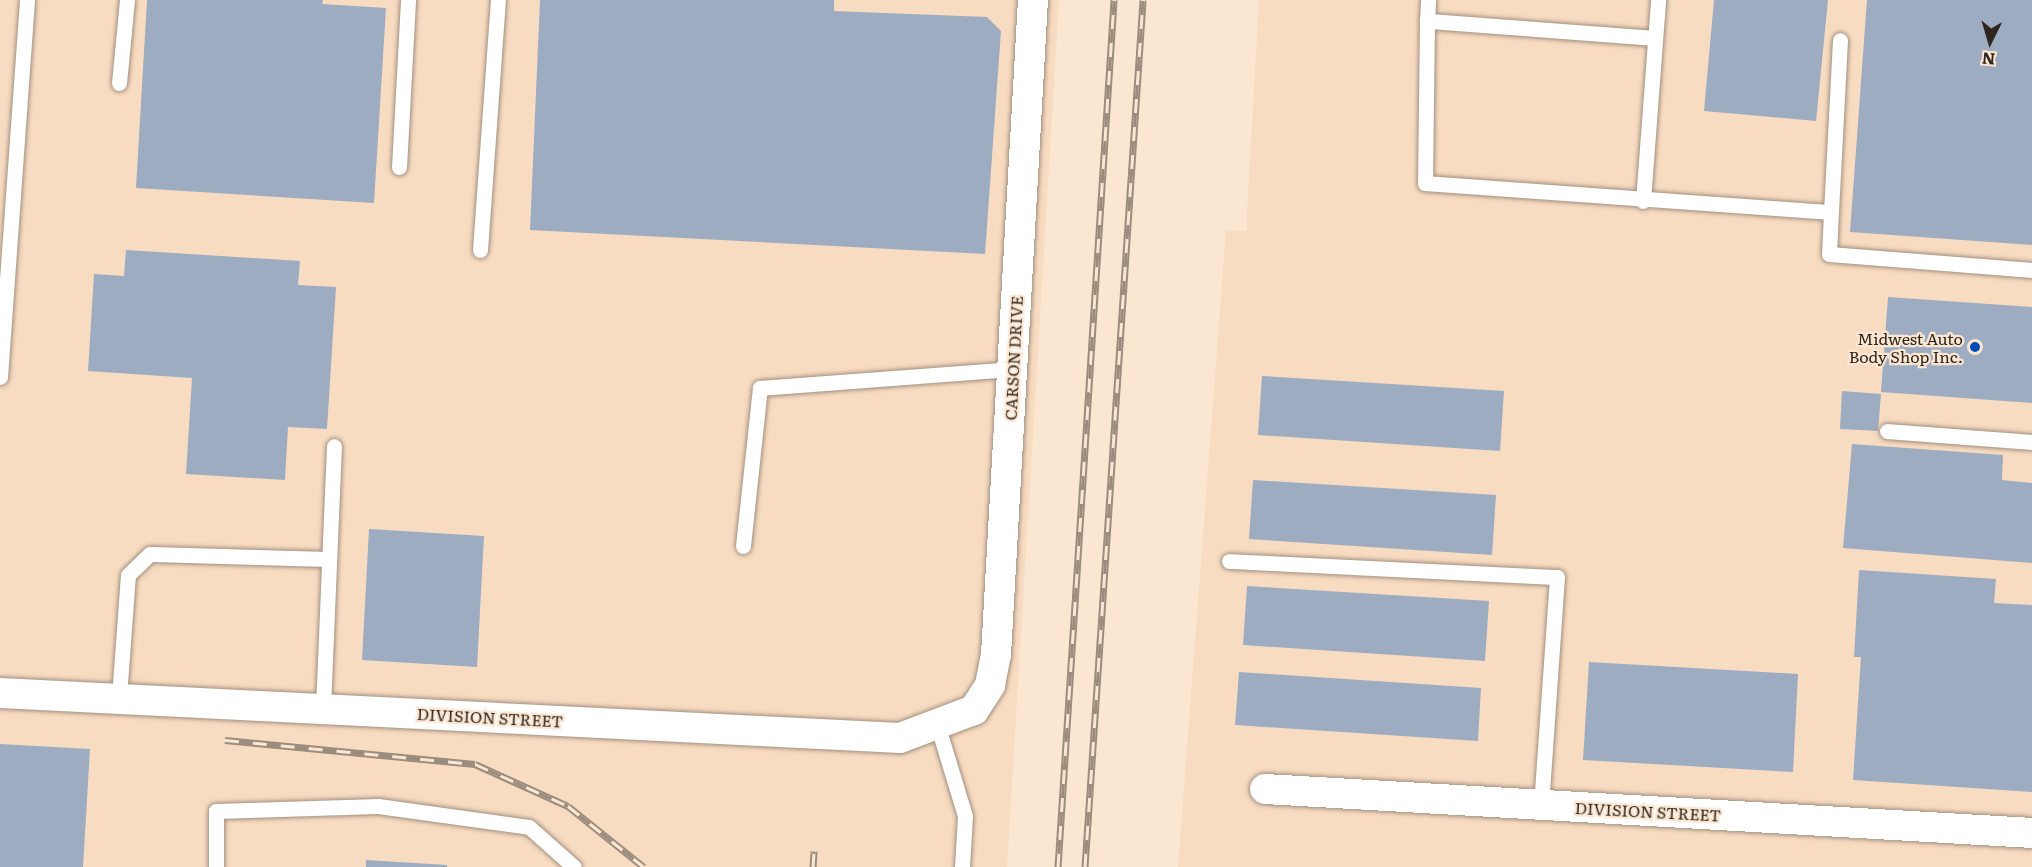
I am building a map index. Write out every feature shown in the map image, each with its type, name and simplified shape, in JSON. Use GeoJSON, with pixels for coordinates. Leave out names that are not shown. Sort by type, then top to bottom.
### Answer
{"type":"FeatureCollection","features":[{"type":"Feature","properties":{"kind":"street","name":"CARSON DRIVE"},"geometry":{"type":"LineString","coordinates":[[974,710],[990,685],[996,655],[1033,0]]}},
{"type":"Feature","properties":{"kind":"street","name":"DIVISION STREET"},"geometry":{"type":"LineString","coordinates":[[0,693],[119,697],[900,738],[938,728],[974,710]]}},
{"type":"Feature","properties":{"kind":"street","name":"DIVISION STREET"},"geometry":{"type":"LineString","coordinates":[[1265,789],[2032,833]]}},
{"type":"Feature","properties":{"kind":"lane"},"geometry":{"type":"LineString","coordinates":[[0,377],[27,0]]}},
{"type":"Feature","properties":{"kind":"lane"},"geometry":{"type":"LineString","coordinates":[[119,83],[127,0]]}},
{"type":"Feature","properties":{"kind":"lane"},"geometry":{"type":"LineString","coordinates":[[399,167],[408,0]]}},
{"type":"Feature","properties":{"kind":"lane"},"geometry":{"type":"LineString","coordinates":[[480,250],[498,0]]}},
{"type":"Feature","properties":{"kind":"lane"},"geometry":{"type":"LineString","coordinates":[[1428,0],[1425,183],[1643,201],[1831,212]]}},
{"type":"Feature","properties":{"kind":"lane"},"geometry":{"type":"LineString","coordinates":[[1643,201],[1658,0]]}},
{"type":"Feature","properties":{"kind":"lane"},"geometry":{"type":"LineString","coordinates":[[1427,21],[1655,38]]}},
{"type":"Feature","properties":{"kind":"lane"},"geometry":{"type":"LineString","coordinates":[[1840,40],[1829,254],[2032,270]]}},
{"type":"Feature","properties":{"kind":"lane"},"geometry":{"type":"LineString","coordinates":[[743,546],[760,387],[1013,369]]}},
{"type":"Feature","properties":{"kind":"lane"},"geometry":{"type":"LineString","coordinates":[[1887,431],[2032,442]]}},
{"type":"Feature","properties":{"kind":"lane"},"geometry":{"type":"LineString","coordinates":[[323,708],[334,446]]}},
{"type":"Feature","properties":{"kind":"lane"},"geometry":{"type":"LineString","coordinates":[[119,697],[128,575],[150,554],[329,560]]}},
{"type":"Feature","properties":{"kind":"lane"},"geometry":{"type":"LineString","coordinates":[[1228,561],[1557,577],[1541,805]]}},
{"type":"Feature","properties":{"kind":"lane"},"geometry":{"type":"LineString","coordinates":[[938,728],[965,816],[962,867]]}},
{"type":"Feature","properties":{"kind":"lane"},"geometry":{"type":"LineString","coordinates":[[216,867],[216,811],[378,806],[528,827],[574,867]]}},
{"type":"Feature","properties":{"kind":"shaded area"},"geometry":{"type":"Polygon","coordinates":[[[0,0],[1059,0],[1007,867],[0,867],[0,0]]]}},
{"type":"Feature","properties":{"kind":"shaded area"},"geometry":{"type":"Polygon","coordinates":[[[1259,0],[2032,0],[2032,867],[1178,867],[1226,230],[1246,231],[1259,0]]]}},
{"type":"Feature","properties":{"kind":"building"},"geometry":{"type":"Polygon","coordinates":[[[147,0],[323,0],[322,4],[386,8],[374,203],[136,188],[147,0]]]}},
{"type":"Feature","properties":{"kind":"building"},"geometry":{"type":"Polygon","coordinates":[[[540,0],[834,0],[834,11],[987,17],[1001,31],[985,254],[530,230],[540,0]]]}},
{"type":"Feature","properties":{"kind":"building"},"geometry":{"type":"Polygon","coordinates":[[[1714,0],[1828,0],[1816,121],[1704,111],[1714,0]]]}},
{"type":"Feature","properties":{"kind":"building"},"geometry":{"type":"Polygon","coordinates":[[[1867,0],[2032,0],[2032,245],[1850,232],[1867,0]]]}},
{"type":"Feature","properties":{"kind":"building"},"geometry":{"type":"Polygon","coordinates":[[[126,250],[300,261],[298,285],[336,287],[327,429],[288,427],[285,480],[186,474],[192,378],[88,371],[94,274],[124,276],[126,250]]]}},
{"type":"Feature","properties":{"kind":"building"},"geometry":{"type":"Polygon","coordinates":[[[1888,297],[2032,307],[2032,403],[1881,392],[1888,297]]]}},
{"type":"Feature","properties":{"kind":"building"},"geometry":{"type":"Polygon","coordinates":[[[1262,376],[1504,391],[1500,451],[1258,435],[1262,376]]]}},
{"type":"Feature","properties":{"kind":"building"},"geometry":{"type":"Polygon","coordinates":[[[1842,391],[1881,394],[1878,431],[1840,429],[1842,391]]]}},
{"type":"Feature","properties":{"kind":"building"},"geometry":{"type":"Polygon","coordinates":[[[1852,444],[2003,455],[2002,480],[2032,483],[2032,563],[1843,548],[1852,444]]]}},
{"type":"Feature","properties":{"kind":"building"},"geometry":{"type":"Polygon","coordinates":[[[1253,480],[1496,495],[1492,555],[1249,539],[1253,480]]]}},
{"type":"Feature","properties":{"kind":"building"},"geometry":{"type":"Polygon","coordinates":[[[369,529],[484,536],[477,667],[362,660],[369,529]]]}},
{"type":"Feature","properties":{"kind":"building"},"geometry":{"type":"Polygon","coordinates":[[[1859,570],[1996,579],[1994,603],[2032,605],[2032,792],[1853,780],[1861,657],[1854,657],[1859,570]]]}},
{"type":"Feature","properties":{"kind":"building"},"geometry":{"type":"Polygon","coordinates":[[[1247,586],[1489,601],[1485,661],[1243,645],[1247,586]]]}},
{"type":"Feature","properties":{"kind":"building"},"geometry":{"type":"Polygon","coordinates":[[[1589,662],[1798,674],[1793,772],[1583,760],[1589,662]]]}},
{"type":"Feature","properties":{"kind":"building"},"geometry":{"type":"Polygon","coordinates":[[[1239,672],[1481,688],[1478,741],[1235,725],[1239,672]]]}},
{"type":"Feature","properties":{"kind":"building"},"geometry":{"type":"Polygon","coordinates":[[[0,744],[90,749],[83,867],[0,867],[0,744]]]}},
{"type":"Feature","properties":{"kind":"building"},"geometry":{"type":"Polygon","coordinates":[[[366,860],[447,865],[447,867],[366,867],[366,860]]]}},
{"type":"Feature","properties":{"kind":"railway"},"geometry":{"type":"LineString","coordinates":[[1058,867],[1114,0]]}},
{"type":"Feature","properties":{"kind":"railway"},"geometry":{"type":"LineString","coordinates":[[1085,867],[1143,0]]}},
{"type":"Feature","properties":{"kind":"railway"},"geometry":{"type":"LineString","coordinates":[[225,740],[475,764],[568,806],[644,867]]}},
{"type":"Feature","properties":{"kind":"railway"},"geometry":{"type":"LineString","coordinates":[[813,867],[814,851]]}},
{"type":"Feature","properties":{"kind":"place","name":"Midwest Auto Body Shop Inc."},"geometry":{"type":"Point","coordinates":[1975,347]}}]}
